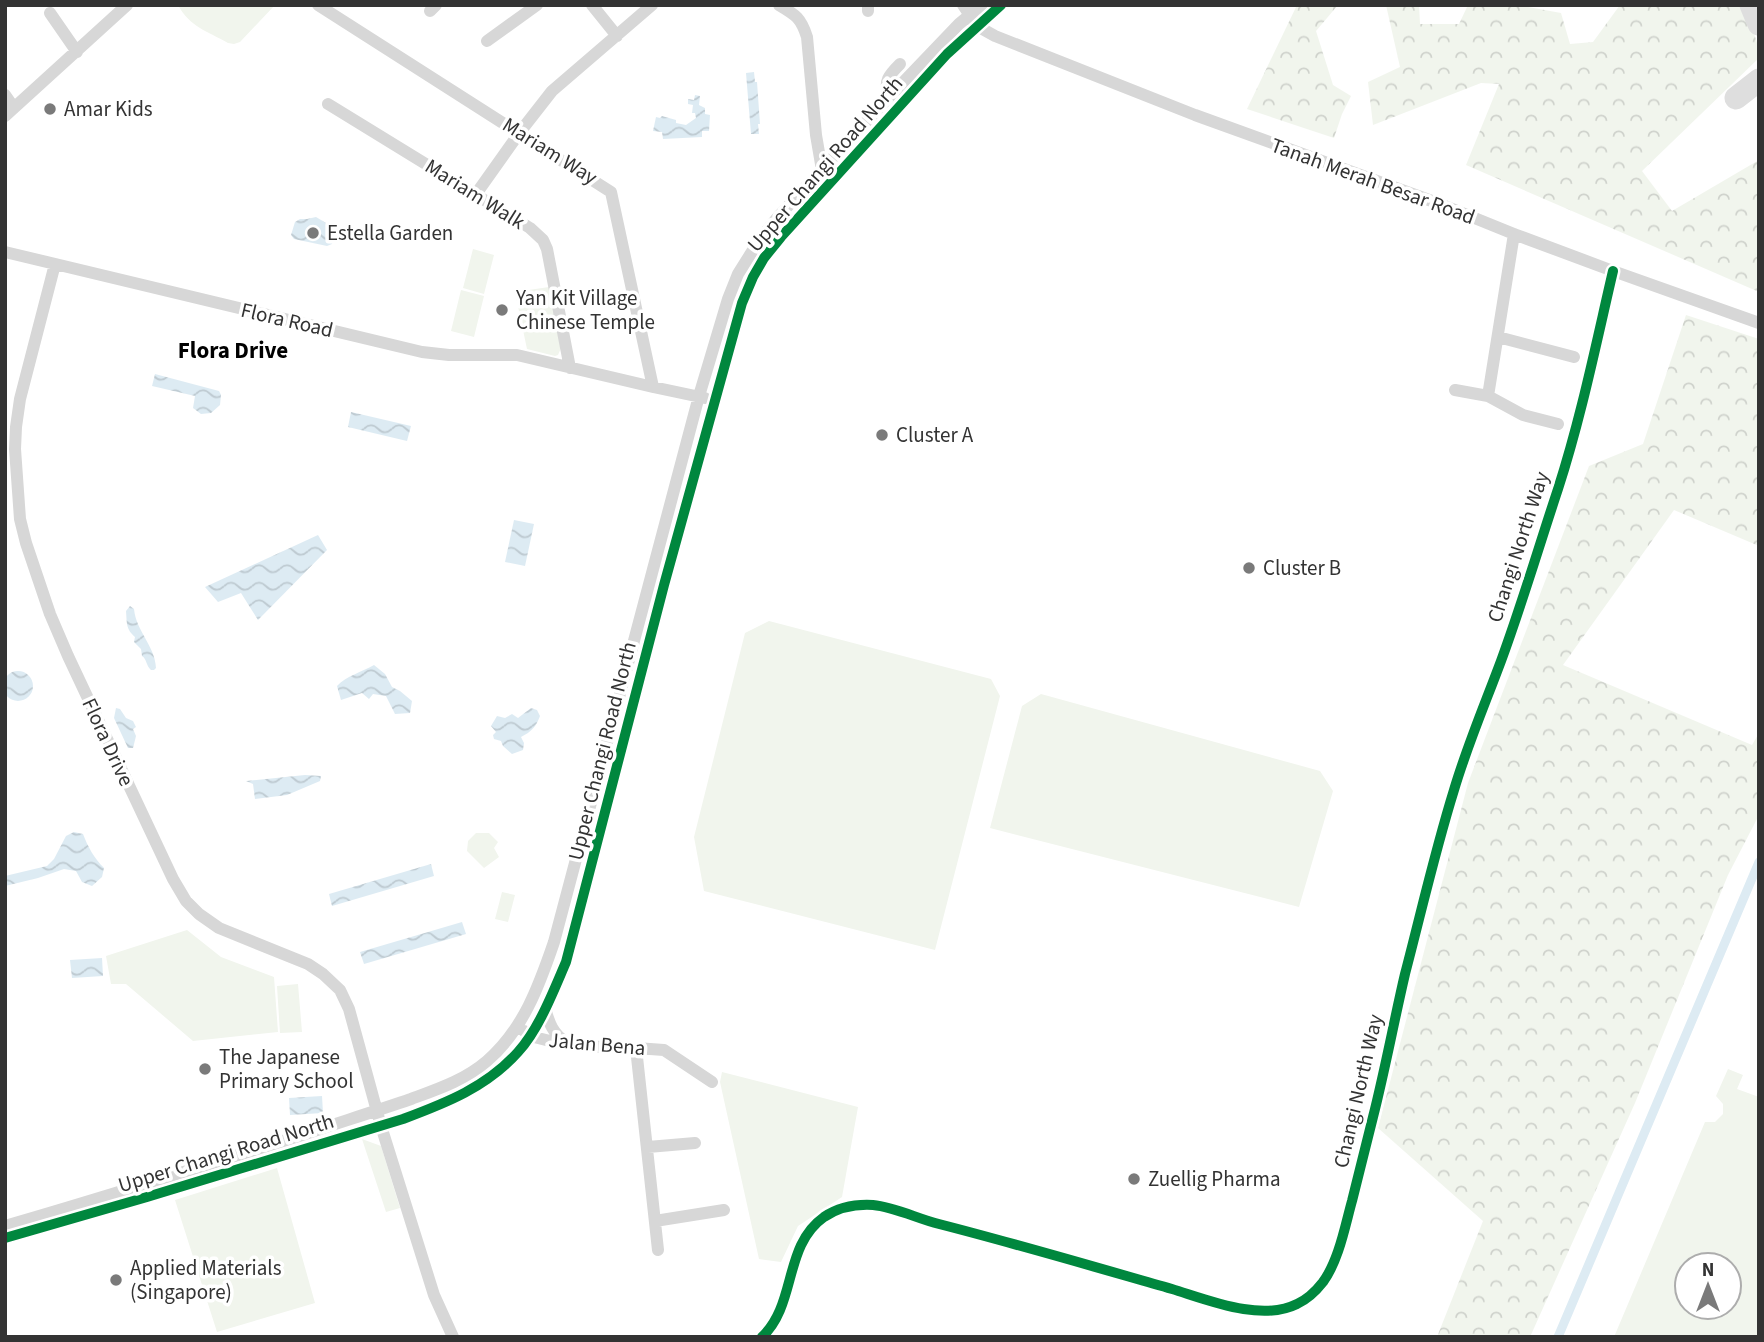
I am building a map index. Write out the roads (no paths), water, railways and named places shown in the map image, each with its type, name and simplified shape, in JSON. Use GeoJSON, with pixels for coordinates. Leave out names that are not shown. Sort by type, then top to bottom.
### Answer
{"type":"FeatureCollection","features":[{"type":"Feature","properties":{"kind":"street"},"geometry":{"type":"LineString","coordinates":[[5,95],[10,112],[127,5]]}},
{"type":"Feature","properties":{"kind":"street","name":"Mariam Way"},"geometry":{"type":"LineString","coordinates":[[318,5],[611,192],[653,387]]}},
{"type":"Feature","properties":{"kind":"street"},"geometry":{"type":"LineString","coordinates":[[487,41],[537,5]]}},
{"type":"Feature","properties":{"kind":"street"},"geometry":{"type":"LineString","coordinates":[[592,5],[617,36]]}},
{"type":"Feature","properties":{"kind":"street"},"geometry":{"type":"LineString","coordinates":[[477,194],[552,91],[652,5]]}},
{"type":"Feature","properties":{"kind":"street"},"geometry":{"type":"LineString","coordinates":[[779,5],[802,22],[807,37],[822,170]]}},
{"type":"Feature","properties":{"kind":"street","name":"Upper Changi Road North"},"geometry":{"type":"LineString","coordinates":[[5,1226],[378,1111],[460,1079],[487,1061],[518,1027],[541,979],[554,942],[699,396],[720,323],[738,274],[777,218],[952,32],[975,14],[1001,5]]}},
{"type":"Feature","properties":{"kind":"street"},"geometry":{"type":"LineString","coordinates":[[50,13],[77,51]]}},
{"type":"Feature","properties":{"kind":"street","name":"Upper Changi Road North"},"geometry":{"type":"LineString","coordinates":[[5,1238],[382,1126],[463,1095],[488,1080],[519,1052],[545,1008],[566,962],[664,585],[742,303],[753,277],[781,237],[947,54],[975,14]]}},
{"type":"Feature","properties":{"kind":"street","name":"Tanah Merah Besar Road"},"geometry":{"type":"LineString","coordinates":[[975,14],[1176,108],[1759,323]]}},
{"type":"Feature","properties":{"kind":"street","name":"Upper Changi Road North"},"geometry":{"type":"LineString","coordinates":[[889,97],[886,82],[888,75],[900,64]]}},
{"type":"Feature","properties":{"kind":"street","name":"Mariam Walk"},"geometry":{"type":"LineString","coordinates":[[328,104],[477,194],[530,228],[543,240],[570,368]]}},
{"type":"Feature","properties":{"kind":"street"},"geometry":{"type":"LineString","coordinates":[[1488,396],[1514,234]]}},
{"type":"Feature","properties":{"kind":"street","name":"Flora Road"},"geometry":{"type":"LineString","coordinates":[[5,252],[422,352],[449,355],[517,355],[570,368]]}},
{"type":"Feature","properties":{"kind":"street","name":"Flora Drive"},"geometry":{"type":"LineString","coordinates":[[55,264],[20,399],[15,449],[20,519],[50,614],[173,879],[186,901],[219,928],[308,964],[340,990],[349,1009],[434,1295],[453,1337]]}},
{"type":"Feature","properties":{"kind":"street","name":"Changi North Way"},"geometry":{"type":"LineString","coordinates":[[762,1337],[781,1311],[795,1259],[808,1234],[825,1216],[841,1208],[858,1205],[880,1205],[924,1220],[1220,1304],[1263,1311],[1286,1309],[1299,1303],[1312,1295],[1326,1279],[1341,1243],[1384,1074],[1405,974],[1450,803],[1478,718],[1503,656],[1559,486],[1614,271]]}},
{"type":"Feature","properties":{"kind":"street"},"geometry":{"type":"LineString","coordinates":[[1498,337],[1574,357]]}},
{"type":"Feature","properties":{"kind":"street"},"geometry":{"type":"LineString","coordinates":[[570,368],[716,400]]}},
{"type":"Feature","properties":{"kind":"street"},"geometry":{"type":"LineString","coordinates":[[1455,390],[1488,396],[1523,415],[1558,424]]}},
{"type":"Feature","properties":{"kind":"street"},"geometry":{"type":"LineString","coordinates":[[614,712],[633,708]]}},
{"type":"Feature","properties":{"kind":"street"},"geometry":{"type":"LineString","coordinates":[[545,1008],[550,1025],[559,1038],[567,1043]]}},
{"type":"Feature","properties":{"kind":"street","name":"Jalan Bena"},"geometry":{"type":"LineString","coordinates":[[518,1027],[541,1039],[609,1048],[664,1050],[712,1082]]}},
{"type":"Feature","properties":{"kind":"street"},"geometry":{"type":"LineString","coordinates":[[636,1048],[659,1250]]}},
{"type":"Feature","properties":{"kind":"street"},"geometry":{"type":"LineString","coordinates":[[648,1147],[695,1143]]}},
{"type":"Feature","properties":{"kind":"street"},"geometry":{"type":"LineString","coordinates":[[655,1221],[724,1210]]}},
{"type":"Feature","properties":{"kind":"water"},"geometry":{"type":"Polygon","coordinates":[[[754,72],[757,82],[759,134],[751,134],[746,73],[754,72]]]}},
{"type":"Feature","properties":{"kind":"water"},"geometry":{"type":"Polygon","coordinates":[[[695,95],[700,96],[699,105],[705,108],[705,114],[710,115],[709,131],[702,131],[702,137],[663,139],[662,132],[653,131],[656,117],[662,116],[686,125],[696,118],[695,113],[692,113],[693,105],[688,104],[688,99],[694,100],[695,95]]]}},
{"type":"Feature","properties":{"kind":"water","name":"Estella Garden"},"geometry":{"type":"Polygon","coordinates":[[[316,217],[335,231],[332,244],[327,246],[294,239],[291,235],[295,222],[316,217]]]}},
{"type":"Feature","properties":{"kind":"water"},"geometry":{"type":"Polygon","coordinates":[[[155,374],[219,391],[220,405],[211,413],[201,414],[193,408],[195,396],[152,386],[155,374]]]}},
{"type":"Feature","properties":{"kind":"water"},"geometry":{"type":"Polygon","coordinates":[[[351,412],[411,426],[407,441],[348,427],[351,412]]]}},
{"type":"Feature","properties":{"kind":"water"},"geometry":{"type":"Polygon","coordinates":[[[514,520],[534,524],[525,566],[505,562],[514,520]]]}},
{"type":"Feature","properties":{"kind":"water"},"geometry":{"type":"Polygon","coordinates":[[[318,535],[327,550],[258,620],[241,593],[218,602],[205,587],[318,535]]]}},
{"type":"Feature","properties":{"kind":"water"},"geometry":{"type":"Polygon","coordinates":[[[130,606],[134,609],[135,617],[155,660],[154,670],[148,667],[141,649],[134,642],[135,637],[128,629],[126,611],[130,606]]]}},
{"type":"Feature","properties":{"kind":"water"},"geometry":{"type":"Polygon","coordinates":[[[374,665],[385,674],[392,687],[412,701],[410,713],[395,714],[386,696],[373,694],[369,699],[362,693],[341,700],[337,686],[374,665]]]}},
{"type":"Feature","properties":{"kind":"water"},"geometry":{"type":"Polygon","coordinates":[[[18,671],[29,675],[33,686],[29,697],[18,701],[7,697],[3,686],[7,675],[18,671]]]}},
{"type":"Feature","properties":{"kind":"water"},"geometry":{"type":"Polygon","coordinates":[[[116,708],[133,721],[136,727],[133,729],[136,736],[133,748],[128,748],[114,718],[116,708]]]}},
{"type":"Feature","properties":{"kind":"water"},"geometry":{"type":"Polygon","coordinates":[[[531,708],[537,710],[540,716],[533,729],[521,737],[523,750],[512,754],[501,741],[494,739],[496,732],[491,726],[497,716],[505,718],[512,714],[518,718],[531,708]]]}},
{"type":"Feature","properties":{"kind":"water"},"geometry":{"type":"Polygon","coordinates":[[[321,776],[320,781],[287,795],[255,799],[253,784],[246,781],[321,776]]]}},
{"type":"Feature","properties":{"kind":"water"},"geometry":{"type":"Polygon","coordinates":[[[74,832],[83,834],[104,868],[102,877],[92,886],[82,882],[76,871],[64,869],[5,886],[5,876],[47,866],[54,859],[66,836],[74,832]]]}},
{"type":"Feature","properties":{"kind":"water"},"geometry":{"type":"Polygon","coordinates":[[[431,864],[434,876],[332,906],[329,894],[431,864]]]}},
{"type":"Feature","properties":{"kind":"water"},"geometry":{"type":"Polygon","coordinates":[[[462,922],[466,934],[364,964],[360,952],[462,922]]]}},
{"type":"Feature","properties":{"kind":"water"},"geometry":{"type":"Polygon","coordinates":[[[102,958],[103,976],[72,978],[70,960],[102,958]]]}},
{"type":"Feature","properties":{"kind":"water"},"geometry":{"type":"Polygon","coordinates":[[[322,1096],[323,1113],[290,1115],[289,1098],[322,1096]]]}},
{"type":"Feature","properties":{"kind":"waterway"},"geometry":{"type":"LineString","coordinates":[[1558,1337],[1759,862]]}},
{"type":"Feature","properties":{"kind":"place","name":"Amar Kids"},"geometry":{"type":"Point","coordinates":[50,109]}},
{"type":"Feature","properties":{"kind":"place","name":"Estella Garden"},"geometry":{"type":"Point","coordinates":[313,233]}},
{"type":"Feature","properties":{"kind":"place","name":"Yan Kit Village Chinese Temple"},"geometry":{"type":"Point","coordinates":[502,310]}},
{"type":"Feature","properties":{"kind":"place","name":"Cluster A"},"geometry":{"type":"Point","coordinates":[882,435]}},
{"type":"Feature","properties":{"kind":"place","name":"Cluster B"},"geometry":{"type":"Point","coordinates":[1249,568]}},
{"type":"Feature","properties":{"kind":"place","name":"The Japanese Primary School"},"geometry":{"type":"Point","coordinates":[205,1069]}},
{"type":"Feature","properties":{"kind":"place","name":"Zuellig Pharma"},"geometry":{"type":"Point","coordinates":[1134,1179]}},
{"type":"Feature","properties":{"kind":"place","name":"Applied Materials (Singapore)"},"geometry":{"type":"Point","coordinates":[116,1280]}},
{"type":"Feature","properties":{"kind":"district","name":"Flora Drive"},"geometry":{"type":"Point","coordinates":[233,350]}}]}
